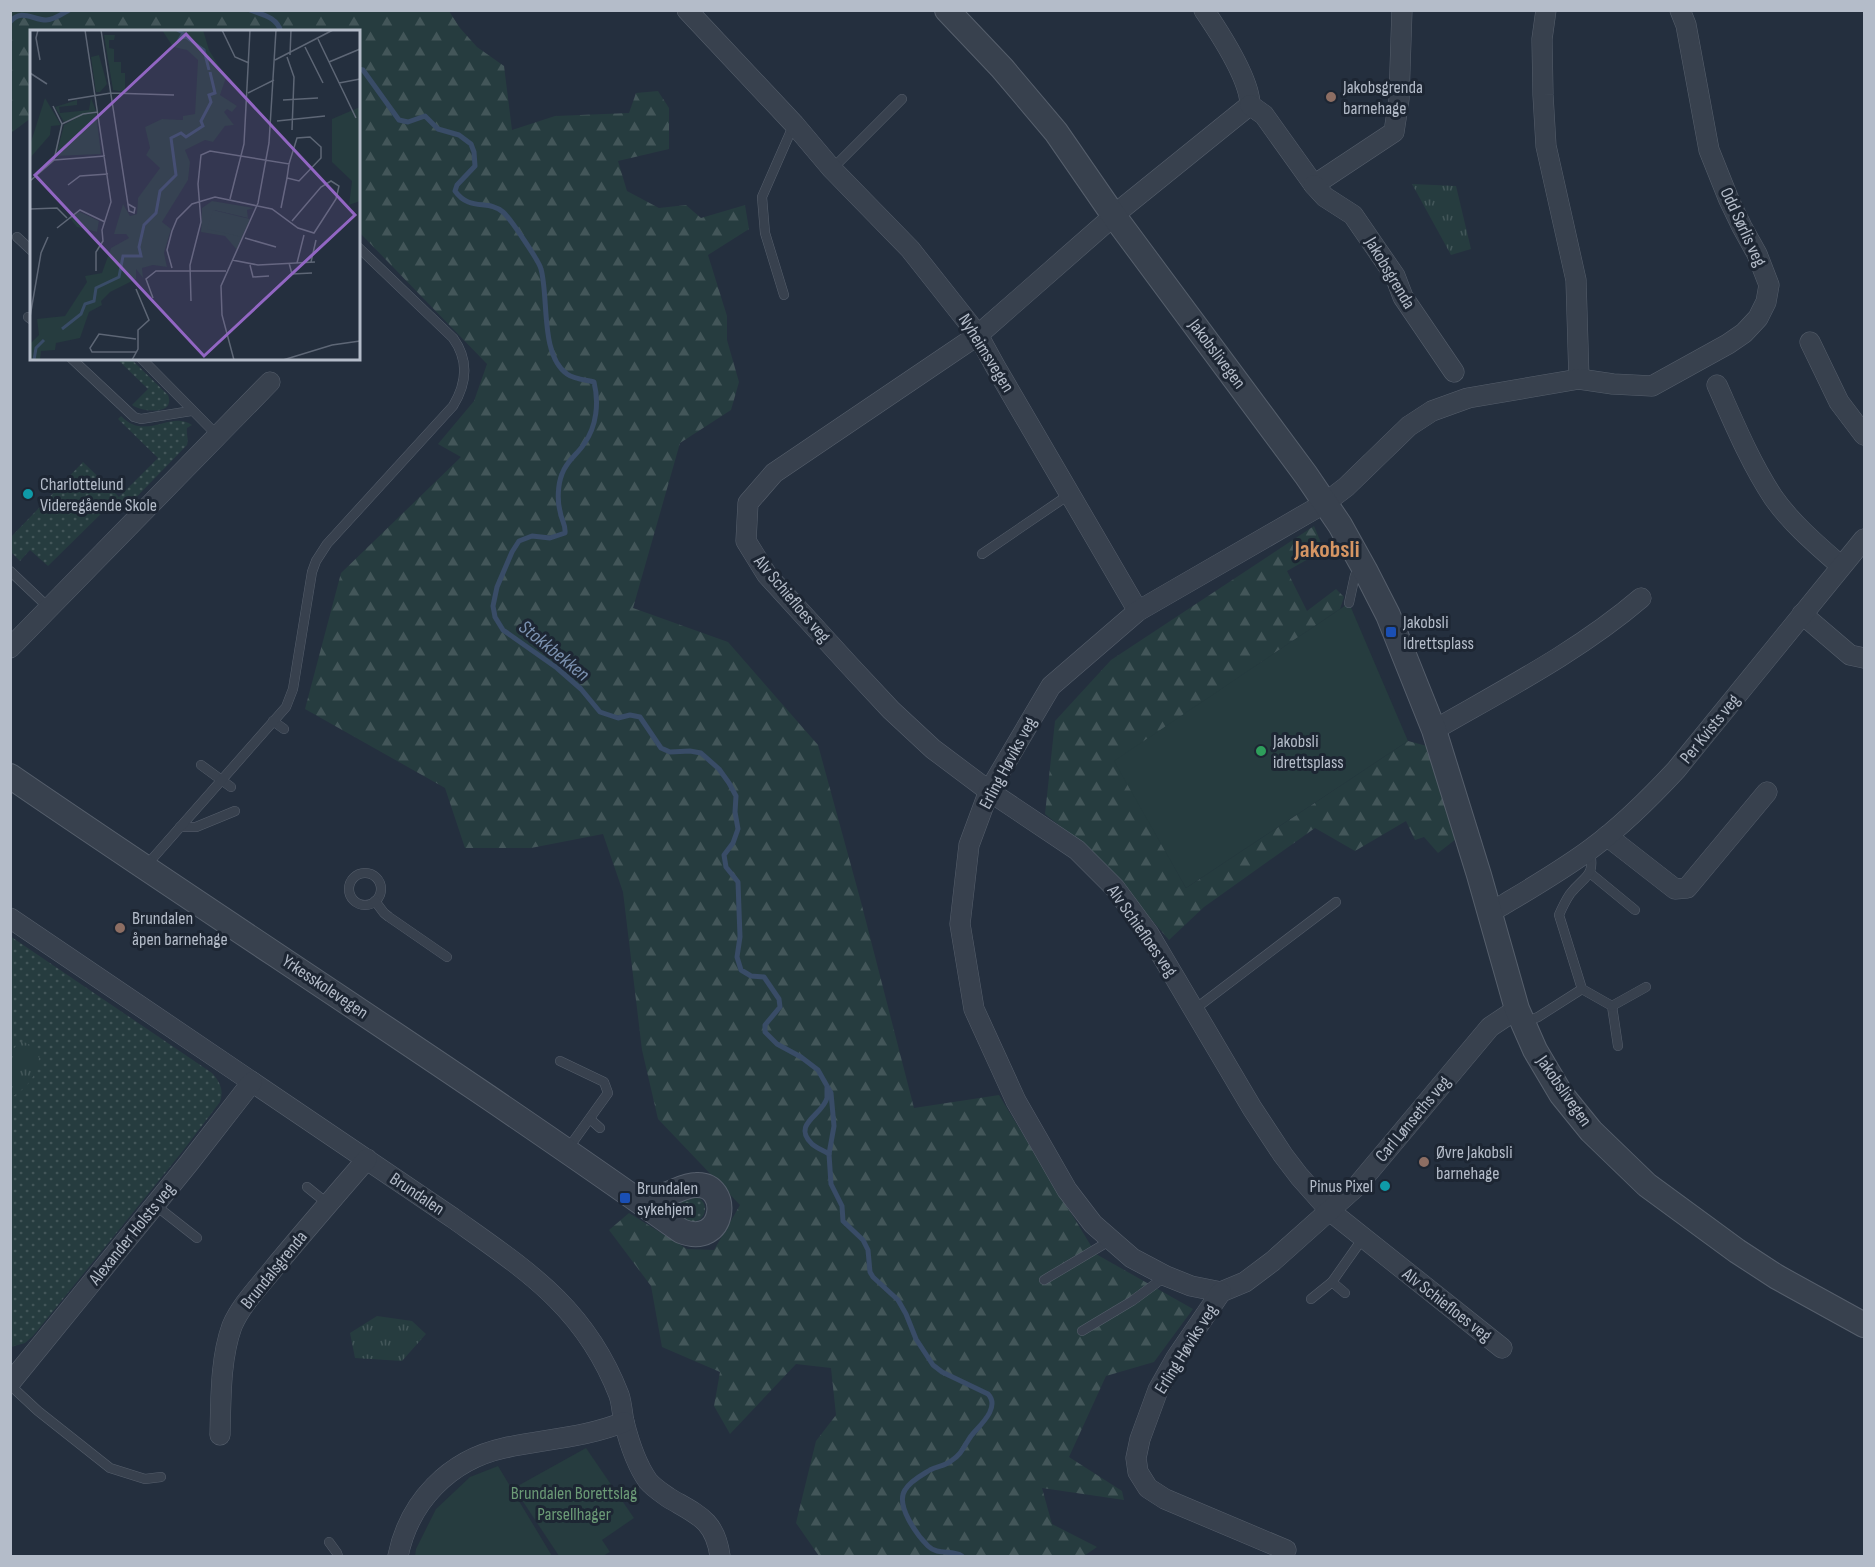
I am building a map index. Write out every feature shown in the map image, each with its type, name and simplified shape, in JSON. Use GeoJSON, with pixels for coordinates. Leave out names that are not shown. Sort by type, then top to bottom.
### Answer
{"type":"FeatureCollection","features":[{"type":"Feature","properties":{"kind":"street","name":"Nyheimsvegen"},"geometry":{"type":"LineString","coordinates":[[687,10],[794,124],[832,169],[910,249],[978,335],[1138,611]]}},
{"type":"Feature","properties":{"kind":"street","name":"Jakobslivegen"},"geometry":{"type":"LineString","coordinates":[[947,10],[1047,121],[1114,216],[1273,429],[1325,503],[1365,570],[1388,615],[1434,730],[1520,1016],[1548,1074],[1575,1112],[1647,1185],[1757,1264],[1864,1325]]}},
{"type":"Feature","properties":{"kind":"street"},"geometry":{"type":"LineString","coordinates":[[1114,216],[1250,105],[1250,94],[1223,38],[1204,10]]}},
{"type":"Feature","properties":{"kind":"street"},"geometry":{"type":"LineString","coordinates":[[1314,184],[1394,132],[1399,99],[1402,10]]}},
{"type":"Feature","properties":{"kind":"street"},"geometry":{"type":"LineString","coordinates":[[1546,10],[1542,39],[1546,146],[1575,280],[1579,379]]}},
{"type":"Feature","properties":{"kind":"street","name":"Odd Sørlis veg"},"geometry":{"type":"LineString","coordinates":[[1325,503],[1346,487],[1409,426],[1432,411],[1468,398],[1579,379],[1652,386],[1744,333],[1758,318],[1766,302],[1769,285],[1757,254],[1729,200],[1709,150],[1686,25],[1680,10]]}},
{"type":"Feature","properties":{"kind":"street","name":"Jakobsgrenda"},"geometry":{"type":"LineString","coordinates":[[1250,105],[1264,115],[1325,197],[1353,215],[1395,276],[1403,297],[1455,372]]}},
{"type":"Feature","properties":{"kind":"street","name":"Alv Schiefloes veg"},"geometry":{"type":"LineString","coordinates":[[1114,216],[978,335],[774,473],[747,503],[746,541],[768,574],[795,607],[891,710],[933,749],[1077,850],[1115,888],[1149,934],[1252,1108],[1283,1155],[1330,1211],[1502,1348]]}},
{"type":"Feature","properties":{"kind":"street"},"geometry":{"type":"LineString","coordinates":[[1810,342],[1839,402],[1864,435]]}},
{"type":"Feature","properties":{"kind":"street"},"geometry":{"type":"LineString","coordinates":[[10,648],[49,608],[97,551],[270,382]]}},
{"type":"Feature","properties":{"kind":"street"},"geometry":{"type":"LineString","coordinates":[[1717,386],[1745,448],[1774,498],[1806,535],[1841,566]]}},
{"type":"Feature","properties":{"kind":"street","name":"Erling Høviks veg"},"geometry":{"type":"LineString","coordinates":[[1285,1553],[1165,1499],[1148,1488],[1138,1472],[1136,1458],[1140,1439],[1158,1390],[1176,1358],[1221,1292],[1191,1286],[1132,1258],[1093,1224],[1067,1190],[1016,1101],[974,1008],[960,924],[969,845],[989,790],[1051,686],[1138,611],[1325,503]]}},
{"type":"Feature","properties":{"kind":"street","name":"Per Kvists veg"},"geometry":{"type":"LineString","coordinates":[[1490,912],[1513,900],[1590,850],[1650,798],[1676,770],[1864,538]]}},
{"type":"Feature","properties":{"kind":"street"},"geometry":{"type":"LineString","coordinates":[[1434,730],[1533,673],[1613,622],[1641,598]]}},
{"type":"Feature","properties":{"kind":"street"},"geometry":{"type":"LineString","coordinates":[[1802,614],[1850,655],[1864,658]]}},
{"type":"Feature","properties":{"kind":"street","name":"Yrkesskolevegen"},"geometry":{"type":"LineString","coordinates":[[10,776],[324,985],[637,1200]]}},
{"type":"Feature","properties":{"kind":"street"},"geometry":{"type":"LineString","coordinates":[[1607,836],[1675,889],[1687,888],[1767,792]]}},
{"type":"Feature","properties":{"kind":"street","name":"Brundalen"},"geometry":{"type":"LineString","coordinates":[[10,918],[367,1159],[525,1269],[550,1291],[577,1321],[609,1373],[619,1396],[624,1422],[636,1459],[649,1482],[706,1522],[716,1536],[720,1557]]}},
{"type":"Feature","properties":{"kind":"street","name":"Carl Lønseths veg"},"geometry":{"type":"LineString","coordinates":[[1221,1292],[1245,1282],[1274,1261],[1330,1211],[1357,1186],[1490,1027],[1520,1016]]}},
{"type":"Feature","properties":{"kind":"street","name":"Alexander Holsts veg"},"geometry":{"type":"LineString","coordinates":[[10,1384],[156,1205],[252,1082]]}},
{"type":"Feature","properties":{"kind":"street","name":"Brundalsgrenda"},"geometry":{"type":"LineString","coordinates":[[220,1435],[223,1379],[233,1323],[250,1297],[367,1159]]}},
{"type":"Feature","properties":{"kind":"street"},"geometry":{"type":"LineString","coordinates":[[398,1557],[407,1526],[423,1498],[442,1479],[469,1461],[502,1448],[594,1433],[624,1422]]}},
{"type":"Feature","properties":{"kind":"lane"},"geometry":{"type":"LineString","coordinates":[[832,169],[902,99]]}},
{"type":"Feature","properties":{"kind":"lane"},"geometry":{"type":"LineString","coordinates":[[784,295],[765,232],[762,197],[794,124]]}},
{"type":"Feature","properties":{"kind":"lane"},"geometry":{"type":"LineString","coordinates":[[17,237],[30,249]]}},
{"type":"Feature","properties":{"kind":"lane"},"geometry":{"type":"LineString","coordinates":[[145,867],[286,707],[293,689],[308,586],[316,561],[327,544],[453,406],[463,386],[464,361],[460,348],[453,338],[360,249]]}},
{"type":"Feature","properties":{"kind":"lane"},"geometry":{"type":"LineString","coordinates":[[73,360],[134,417],[141,419],[191,411]]}},
{"type":"Feature","properties":{"kind":"lane"},"geometry":{"type":"LineString","coordinates":[[143,360],[217,435]]}},
{"type":"Feature","properties":{"kind":"lane"},"geometry":{"type":"LineString","coordinates":[[982,554],[1070,494]]}},
{"type":"Feature","properties":{"kind":"lane"},"geometry":{"type":"LineString","coordinates":[[1349,603],[1355,575],[1365,570]]}},
{"type":"Feature","properties":{"kind":"lane"},"geometry":{"type":"LineString","coordinates":[[10,571],[49,608]]}},
{"type":"Feature","properties":{"kind":"lane"},"geometry":{"type":"LineString","coordinates":[[273,721],[284,729]]}},
{"type":"Feature","properties":{"kind":"lane"},"geometry":{"type":"LineString","coordinates":[[253,744],[262,752]]}},
{"type":"Feature","properties":{"kind":"lane"},"geometry":{"type":"LineString","coordinates":[[201,765],[231,787]]}},
{"type":"Feature","properties":{"kind":"lane"},"geometry":{"type":"LineString","coordinates":[[180,827],[196,827],[235,811]]}},
{"type":"Feature","properties":{"kind":"lane"},"geometry":{"type":"LineString","coordinates":[[1590,850],[1593,867],[1585,880],[1570,894],[1559,915],[1582,989],[1612,1006]]}},
{"type":"Feature","properties":{"kind":"lane"},"geometry":{"type":"LineString","coordinates":[[1590,873],[1635,910]]}},
{"type":"Feature","properties":{"kind":"lane"},"geometry":{"type":"LineString","coordinates":[[375,901],[389,917],[447,957]]}},
{"type":"Feature","properties":{"kind":"lane"},"geometry":{"type":"LineString","coordinates":[[1195,1009],[1336,902]]}},
{"type":"Feature","properties":{"kind":"lane"},"geometry":{"type":"LineString","coordinates":[[1612,1006],[1646,987]]}},
{"type":"Feature","properties":{"kind":"lane"},"geometry":{"type":"LineString","coordinates":[[1520,1016],[1538,1017],[1582,989]]}},
{"type":"Feature","properties":{"kind":"lane"},"geometry":{"type":"LineString","coordinates":[[1612,1006],[1618,1046]]}},
{"type":"Feature","properties":{"kind":"lane"},"geometry":{"type":"LineString","coordinates":[[560,1061],[604,1082],[608,1093],[566,1152]]}},
{"type":"Feature","properties":{"kind":"lane"},"geometry":{"type":"LineString","coordinates":[[590,1119],[600,1128]]}},
{"type":"Feature","properties":{"kind":"lane"},"geometry":{"type":"LineString","coordinates":[[307,1188],[328,1204]]}},
{"type":"Feature","properties":{"kind":"lane"},"geometry":{"type":"LineString","coordinates":[[156,1205],[197,1238]]}},
{"type":"Feature","properties":{"kind":"lane"},"geometry":{"type":"LineString","coordinates":[[1311,1299],[1332,1282],[1363,1238]]}},
{"type":"Feature","properties":{"kind":"lane"},"geometry":{"type":"LineString","coordinates":[[1044,1280],[1111,1240]]}},
{"type":"Feature","properties":{"kind":"lane"},"geometry":{"type":"LineString","coordinates":[[1082,1331],[1132,1301],[1166,1276]]}},
{"type":"Feature","properties":{"kind":"lane"},"geometry":{"type":"LineString","coordinates":[[1332,1282],[1345,1293]]}},
{"type":"Feature","properties":{"kind":"lane"},"geometry":{"type":"LineString","coordinates":[[10,1384],[38,1411],[110,1468],[145,1479],[161,1477]]}},
{"type":"Feature","properties":{"kind":"lane"},"geometry":{"type":"LineString","coordinates":[[328,1542],[338,1557]]}},
{"type":"Feature","properties":{"kind":"green space"},"geometry":{"type":"Polygon","coordinates":[[[11,11],[449,11],[477,47],[504,66],[512,130],[555,116],[629,113],[636,93],[658,91],[669,108],[669,149],[618,161],[627,191],[659,208],[686,205],[701,218],[745,205],[749,229],[708,255],[727,316],[727,340],[739,382],[731,410],[680,443],[633,608],[728,642],[818,745],[914,1108],[999,1095],[1096,1254],[1193,1309],[1154,1362],[1106,1376],[1069,1457],[1122,1491],[1124,1500],[1042,1488],[1052,1524],[1097,1547],[1084,1556],[819,1556],[796,1523],[816,1441],[836,1415],[831,1368],[796,1364],[730,1434],[714,1406],[720,1372],[662,1347],[651,1286],[609,1230],[629,1213],[687,1249],[714,1250],[740,1205],[658,1119],[642,1050],[623,892],[603,834],[531,848],[465,848],[445,788],[305,709],[341,573],[461,457],[438,444],[474,401],[487,364],[360,233],[360,30],[30,30],[30,119],[11,133],[11,11]]]}},
{"type":"Feature","properties":{"kind":"green space"},"geometry":{"type":"Polygon","coordinates":[[[1412,184],[1456,186],[1471,249],[1451,255],[1412,184]]]}},
{"type":"Feature","properties":{"kind":"green space"},"geometry":{"type":"Polygon","coordinates":[[[118,360],[132,360],[168,395],[167,406],[163,409],[150,410],[132,405],[148,389],[118,360]]]}},
{"type":"Feature","properties":{"kind":"green space"},"geometry":{"type":"Polygon","coordinates":[[[121,416],[130,423],[140,426],[184,421],[192,425],[187,428],[187,445],[121,513],[111,504],[48,566],[30,550],[20,561],[11,552],[11,537],[83,462],[119,497],[158,458],[118,419],[121,416]]]}},
{"type":"Feature","properties":{"kind":"green space"},"geometry":{"type":"Polygon","coordinates":[[[1314,526],[1324,550],[1287,571],[1307,611],[1336,589],[1344,597],[1340,609],[1115,761],[1186,888],[1408,741],[1427,746],[1456,839],[1438,853],[1424,837],[1415,840],[1406,821],[1355,851],[1315,828],[1204,907],[1169,940],[1097,856],[1045,814],[1055,721],[1111,660],[1314,526]]]}},
{"type":"Feature","properties":{"kind":"green space","name":"Jakobsli idrettsplass"},"geometry":{"type":"Polygon","coordinates":[[[1349,603],[1408,741],[1186,888],[1114,761],[1349,603]]]}},
{"type":"Feature","properties":{"kind":"green space"},"geometry":{"type":"Polygon","coordinates":[[[10,936],[212,1073],[219,1083],[222,1094],[220,1102],[182,1152],[33,1336],[25,1343],[11,1347],[10,936]]]}},
{"type":"Feature","properties":{"kind":"green space"},"geometry":{"type":"Polygon","coordinates":[[[21,1042],[40,1049],[39,1057],[36,1071],[29,1083],[11,1097],[11,1059],[16,1046],[21,1042]]]}},
{"type":"Feature","properties":{"kind":"green space"},"geometry":{"type":"Polygon","coordinates":[[[692,1196],[701,1200],[705,1209],[701,1218],[692,1222],[683,1218],[679,1209],[683,1200],[692,1196]]]}},
{"type":"Feature","properties":{"kind":"green space"},"geometry":{"type":"Polygon","coordinates":[[[377,1316],[412,1321],[426,1334],[402,1361],[355,1358],[350,1333],[377,1316]]]}},
{"type":"Feature","properties":{"kind":"green space","name":"Brundalen Borettslag Parsellhager"},"geometry":{"type":"Polygon","coordinates":[[[586,1448],[634,1518],[602,1540],[610,1552],[603,1556],[559,1556],[514,1488],[586,1448]]]}},
{"type":"Feature","properties":{"kind":"green space"},"geometry":{"type":"Polygon","coordinates":[[[498,1466],[552,1556],[415,1556],[416,1549],[436,1509],[470,1477],[498,1466]]]}},
{"type":"Feature","properties":{"kind":"waterway","name":"Stokkbekken"},"geometry":{"type":"LineString","coordinates":[[10,22],[23,15],[49,20],[69,10]]}},
{"type":"Feature","properties":{"kind":"waterway","name":"Stokkbekken"},"geometry":{"type":"LineString","coordinates":[[250,10],[273,20],[280,30]]}},
{"type":"Feature","properties":{"kind":"waterway","name":"Stokkbekken"},"geometry":{"type":"LineString","coordinates":[[360,69],[363,70],[399,120],[408,122],[425,116],[438,129],[459,135],[471,144],[475,166],[457,185],[455,191],[467,201],[497,208],[512,222],[541,269],[549,340],[558,365],[570,376],[594,382],[596,406],[592,430],[562,474],[558,492],[565,533],[550,538],[532,536],[519,541],[497,587],[493,606],[495,617],[503,630],[557,668],[581,689],[600,712],[618,718],[630,715],[640,717],[661,748],[670,752],[701,753],[719,769],[736,796],[735,812],[738,829],[733,843],[724,855],[726,867],[738,882],[740,937],[737,957],[741,970],[751,976],[764,977],[779,999],[780,1007],[765,1025],[765,1032],[777,1044],[801,1057],[818,1070],[831,1093],[834,1126],[829,1154],[831,1184],[842,1206],[843,1221],[863,1240],[868,1250],[870,1272],[898,1300],[916,1339],[933,1365],[942,1372],[988,1394],[991,1399],[990,1411],[958,1456],[949,1463],[916,1478],[907,1487],[903,1496],[903,1504],[909,1520],[928,1546],[936,1551],[962,1556]]}},
{"type":"Feature","properties":{"kind":"waterway","name":"Stokkbekken"},"geometry":{"type":"LineString","coordinates":[[827,1088],[827,1098],[824,1104],[806,1125],[805,1131],[806,1137],[812,1144],[829,1154]]}},
{"type":"Feature","properties":{"kind":"place","name":"Jakobsgrenda barnehage"},"geometry":{"type":"Point","coordinates":[1331,97]}},
{"type":"Feature","properties":{"kind":"place","name":"Charlottelund Videregående Skole"},"geometry":{"type":"Point","coordinates":[28,494]}},
{"type":"Feature","properties":{"kind":"place","name":"Jakobsli Idrettsplass"},"geometry":{"type":"Point","coordinates":[1391,632]}},
{"type":"Feature","properties":{"kind":"place","name":"Jakobsli idrettsplass"},"geometry":{"type":"Point","coordinates":[1261,751]}},
{"type":"Feature","properties":{"kind":"place","name":"Brundalen åpen barnehage"},"geometry":{"type":"Point","coordinates":[120,928]}},
{"type":"Feature","properties":{"kind":"place","name":"Øvre Jakobsli barnehage"},"geometry":{"type":"Point","coordinates":[1424,1162]}},
{"type":"Feature","properties":{"kind":"place","name":"Pinus Pixel"},"geometry":{"type":"Point","coordinates":[1385,1186]}},
{"type":"Feature","properties":{"kind":"place","name":"Brundalen sykehjem"},"geometry":{"type":"Point","coordinates":[625,1198]}},
{"type":"Feature","properties":{"kind":"district","name":"Jakobsli"},"geometry":{"type":"Point","coordinates":[1327,549]}}]}
